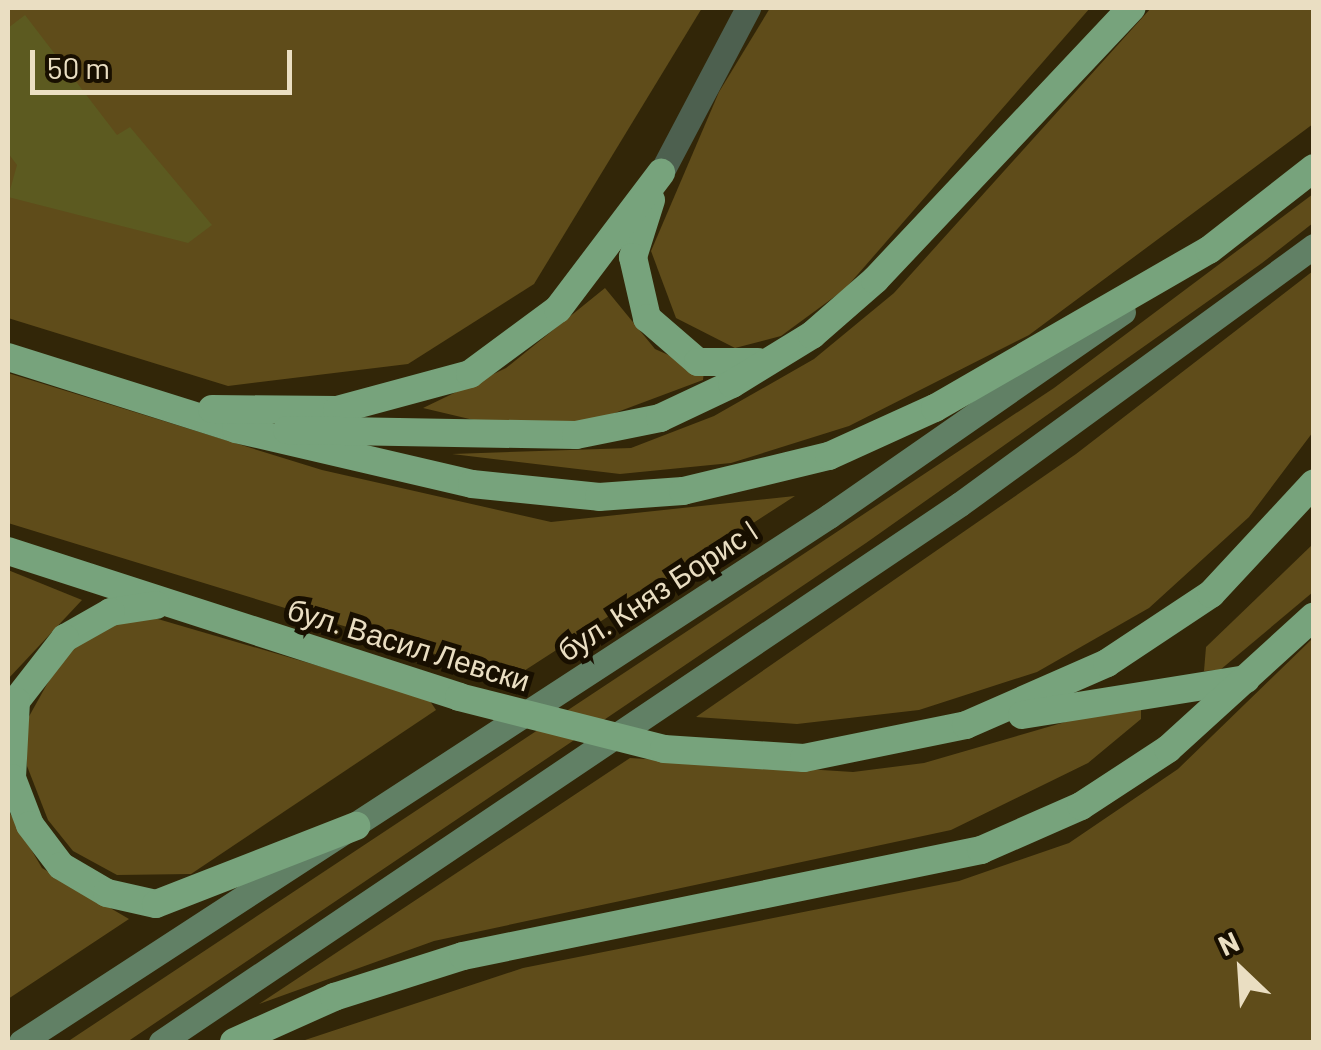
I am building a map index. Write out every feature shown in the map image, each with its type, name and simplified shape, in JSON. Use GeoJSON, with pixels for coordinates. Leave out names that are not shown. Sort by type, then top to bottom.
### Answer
{"type":"FeatureCollection","features":[{"type":"Feature","properties":{"kind":"highway"},"geometry":{"type":"LineString","coordinates":[[236,429],[576,435],[660,418],[779,358],[875,280],[1131,8]]}},
{"type":"Feature","properties":{"kind":"highway","name":"бул. Княз Борис I"},"geometry":{"type":"LineString","coordinates":[[1208,250],[1314,168]]}},
{"type":"Feature","properties":{"kind":"highway"},"geometry":{"type":"LineString","coordinates":[[661,173],[633,257],[647,318],[698,362],[779,358]]}},
{"type":"Feature","properties":{"kind":"highway"},"geometry":{"type":"LineString","coordinates":[[160,405],[337,410],[470,374],[558,309],[661,173]]}},
{"type":"Feature","properties":{"kind":"highway"},"geometry":{"type":"LineString","coordinates":[[8,358],[236,429],[513,491],[613,497],[723,484],[898,426],[1208,250]]}},
{"type":"Feature","properties":{"kind":"highway","name":"бул. Васил Левски"},"geometry":{"type":"LineString","coordinates":[[8,551],[458,697],[664,749],[804,758],[966,725],[1164,629],[1244,563],[1314,483]]}},
{"type":"Feature","properties":{"kind":"highway"},"geometry":{"type":"LineString","coordinates":[[176,606],[130,606],[90,622],[25,683],[8,739],[12,778],[46,848],[81,881],[156,904],[356,826]]}},
{"type":"Feature","properties":{"kind":"highway"},"geometry":{"type":"LineString","coordinates":[[234,1042],[334,997],[463,956],[981,850],[1125,778],[1246,679],[1314,616]]}},
{"type":"Feature","properties":{"kind":"highway"},"geometry":{"type":"LineString","coordinates":[[966,725],[1246,679]]}},
{"type":"Feature","properties":{"kind":"main road"},"geometry":{"type":"LineString","coordinates":[[160,1042],[1177,354],[1314,246]]}},
{"type":"Feature","properties":{"kind":"main road","name":"бул. Княз Борис I"},"geometry":{"type":"LineString","coordinates":[[21,1042],[583,678],[1208,250]]}},
{"type":"Feature","properties":{"kind":"street"},"geometry":{"type":"LineString","coordinates":[[661,173],[748,8]]}},
{"type":"Feature","properties":{"kind":"shaded area"},"geometry":{"type":"Polygon","coordinates":[[[8,8],[702,8],[534,284],[408,364],[228,386],[8,318],[8,8]]]}},
{"type":"Feature","properties":{"kind":"shaded area"},"geometry":{"type":"Polygon","coordinates":[[[770,8],[1090,8],[845,289],[781,336],[735,348],[676,318],[651,251],[719,92],[770,8]]]}},
{"type":"Feature","properties":{"kind":"shaded area"},"geometry":{"type":"Polygon","coordinates":[[[1151,8],[1313,8],[1313,124],[1029,335],[849,426],[731,463],[620,474],[452,454],[631,448],[714,416],[814,359],[894,293],[1151,8]]]}},
{"type":"Feature","properties":{"kind":"shaded area"},"geometry":{"type":"Polygon","coordinates":[[[1313,194],[1313,223],[1262,263],[866,543],[127,1042],[67,1042],[1054,388],[1313,194]]]}},
{"type":"Feature","properties":{"kind":"shaded area"},"geometry":{"type":"Polygon","coordinates":[[[1313,271],[1313,432],[1249,517],[1149,608],[1037,672],[919,710],[797,724],[696,717],[1076,454],[1313,271]]]}},
{"type":"Feature","properties":{"kind":"shaded area"},"geometry":{"type":"Polygon","coordinates":[[[605,288],[655,349],[704,371],[703,380],[588,423],[499,426],[423,408],[506,368],[605,288]]]}},
{"type":"Feature","properties":{"kind":"shaded area"},"geometry":{"type":"Polygon","coordinates":[[[8,373],[322,470],[551,522],[795,496],[513,678],[8,523],[8,373]]]}},
{"type":"Feature","properties":{"kind":"shaded area"},"geometry":{"type":"Polygon","coordinates":[[[1313,544],[1313,592],[1220,670],[1204,671],[1206,647],[1313,544]]]}},
{"type":"Feature","properties":{"kind":"shaded area"},"geometry":{"type":"Polygon","coordinates":[[[8,570],[82,600],[8,679],[8,570]]]}},
{"type":"Feature","properties":{"kind":"shaded area"},"geometry":{"type":"Polygon","coordinates":[[[151,617],[428,698],[436,710],[191,874],[117,875],[73,851],[48,820],[27,766],[27,720],[65,652],[113,624],[151,617]]]}},
{"type":"Feature","properties":{"kind":"shaded area"},"geometry":{"type":"Polygon","coordinates":[[[1313,638],[1313,1042],[299,1042],[523,968],[959,881],[1069,843],[1178,769],[1313,638]]]}},
{"type":"Feature","properties":{"kind":"shaded area"},"geometry":{"type":"Polygon","coordinates":[[[1141,700],[1141,719],[1088,763],[951,830],[434,941],[259,1004],[630,758],[853,772],[924,763],[1141,700]]]}},
{"type":"Feature","properties":{"kind":"shaded area"},"geometry":{"type":"Polygon","coordinates":[[[8,810],[42,868],[129,919],[8,999],[8,810]]]}},
{"type":"Feature","properties":{"kind":"building"},"geometry":{"type":"Polygon","coordinates":[[[25,15],[117,135],[130,127],[212,225],[188,243],[8,197],[17,165],[8,153],[8,28],[25,15]]]}}]}
